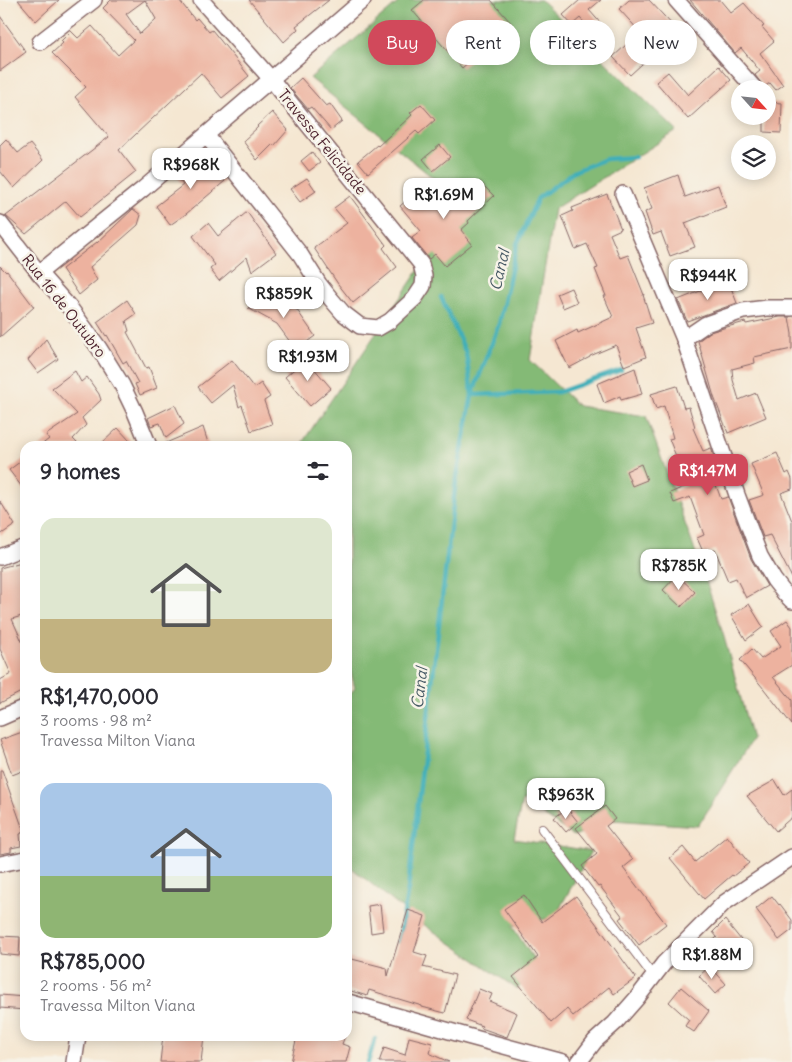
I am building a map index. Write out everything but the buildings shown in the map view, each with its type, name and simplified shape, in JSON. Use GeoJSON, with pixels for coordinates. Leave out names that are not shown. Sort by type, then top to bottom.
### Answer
{"type":"FeatureCollection","features":[{"type":"Feature","properties":{"kind":"street"},"geometry":{"type":"LineString","coordinates":[[40,42],[94,0]]}},
{"type":"Feature","properties":{"kind":"street","name":"Travessa Felicidade"},"geometry":{"type":"LineString","coordinates":[[201,0],[271,79],[412,252],[420,264],[424,276],[423,286],[415,298],[390,321],[378,328],[360,326],[343,313],[319,284],[300,254],[206,135]]}},
{"type":"Feature","properties":{"kind":"street"},"geometry":{"type":"LineString","coordinates":[[39,273],[143,189],[363,0]]}},
{"type":"Feature","properties":{"kind":"street"},"geometry":{"type":"LineString","coordinates":[[676,0],[747,80]]}},
{"type":"Feature","properties":{"kind":"street"},"geometry":{"type":"LineString","coordinates":[[623,194],[684,339],[737,495],[760,556],[774,580],[792,601]]}},
{"type":"Feature","properties":{"kind":"street","name":"Rua 16 de Outubro"},"geometry":{"type":"LineString","coordinates":[[0,223],[39,273],[70,308],[99,348],[122,385],[147,441]]}},
{"type":"Feature","properties":{"kind":"street"},"geometry":{"type":"LineString","coordinates":[[684,339],[706,324],[743,311],[767,308],[792,308]]}},
{"type":"Feature","properties":{"kind":"street"},"geometry":{"type":"LineString","coordinates":[[0,557],[20,549]]}},
{"type":"Feature","properties":{"kind":"street"},"geometry":{"type":"LineString","coordinates":[[0,718],[20,709]]}},
{"type":"Feature","properties":{"kind":"street"},"geometry":{"type":"LineString","coordinates":[[579,1062],[595,1041],[615,1024],[664,963],[724,902],[792,857]]}},
{"type":"Feature","properties":{"kind":"street"},"geometry":{"type":"LineString","coordinates":[[0,864],[20,860]]}},
{"type":"Feature","properties":{"kind":"street"},"geometry":{"type":"LineString","coordinates":[[352,1003],[563,1062]]}},
{"type":"Feature","properties":{"kind":"street"},"geometry":{"type":"LineString","coordinates":[[74,1062],[77,1041]]}},
{"type":"Feature","properties":{"kind":"lane"},"geometry":{"type":"LineString","coordinates":[[542,828],[654,976]]}},
{"type":"Feature","properties":{"kind":"green space"},"geometry":{"type":"Polygon","coordinates":[[[401,0],[541,0],[562,20],[530,20],[530,65],[608,65],[677,131],[554,209],[530,360],[578,406],[646,416],[706,581],[724,637],[752,739],[698,826],[612,820],[574,836],[522,800],[514,839],[591,851],[555,917],[512,926],[539,967],[517,989],[410,915],[352,868],[352,691],[355,688],[352,677],[352,441],[303,441],[464,203],[310,78],[368,28],[368,65],[436,65],[436,20],[378,20],[401,0]]]}},
{"type":"Feature","properties":{"kind":"waterway","name":"Canal"},"geometry":{"type":"LineString","coordinates":[[399,942],[408,888],[455,488],[472,395],[499,324],[517,244],[538,198],[575,171],[606,159],[635,157]]}},
{"type":"Feature","properties":{"kind":"waterway","name":"Canal"},"geometry":{"type":"LineString","coordinates":[[441,297],[466,353],[472,395],[559,392],[621,370]]}},
{"type":"Feature","properties":{"kind":"waterway"},"geometry":{"type":"LineString","coordinates":[[368,1062],[375,1039]]}}]}
